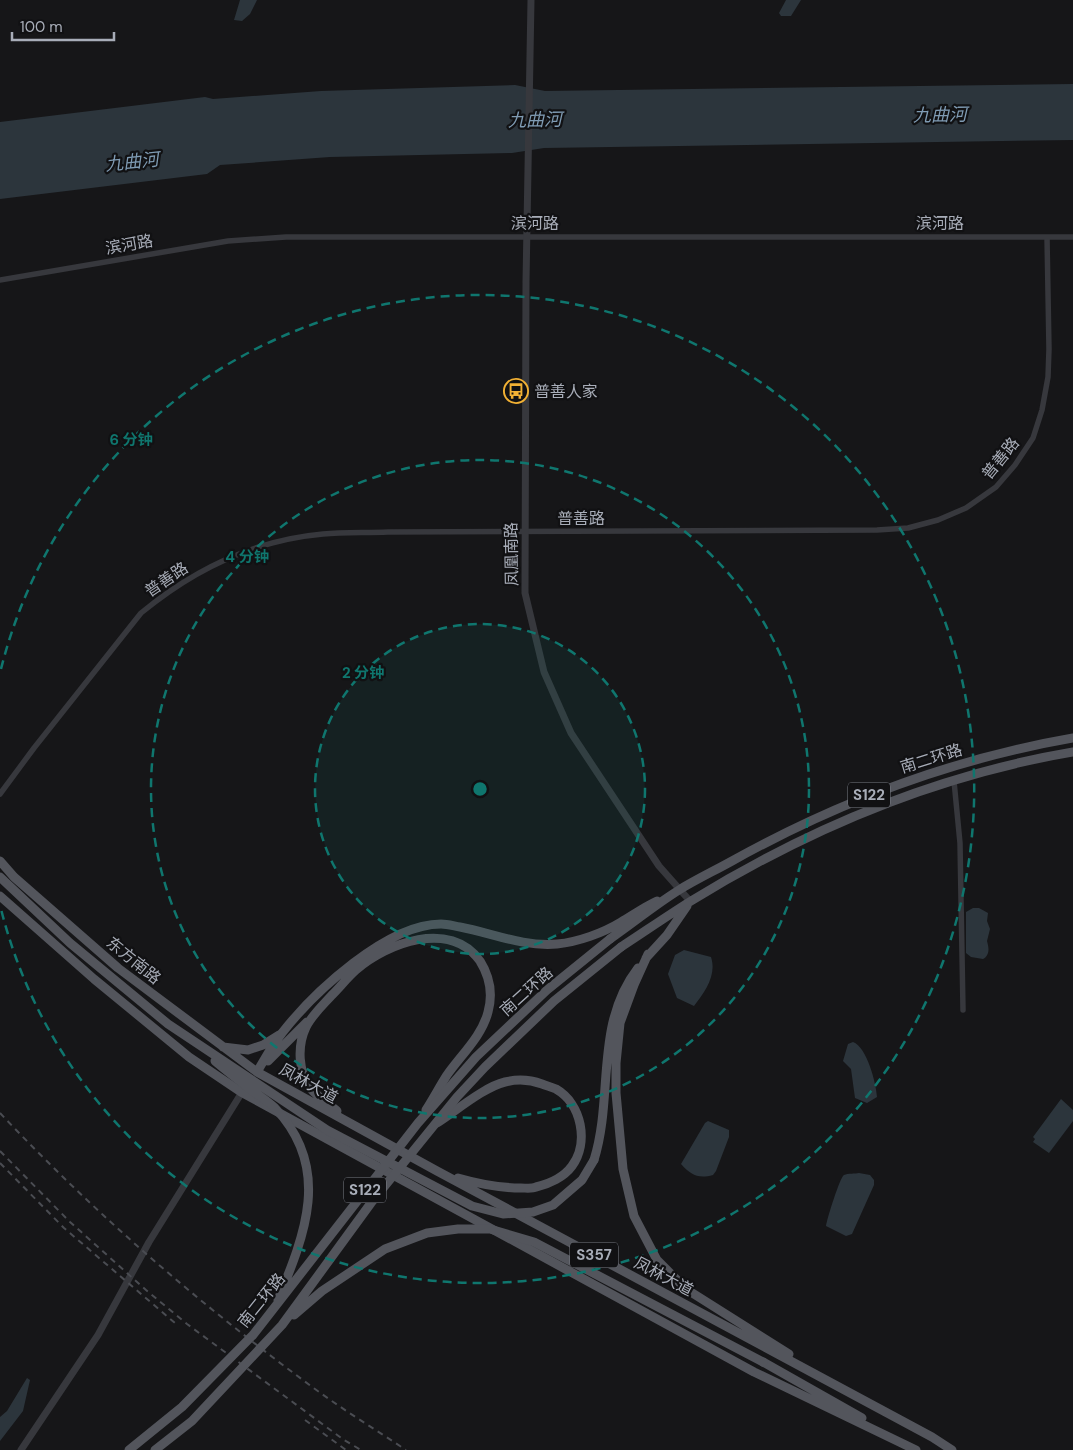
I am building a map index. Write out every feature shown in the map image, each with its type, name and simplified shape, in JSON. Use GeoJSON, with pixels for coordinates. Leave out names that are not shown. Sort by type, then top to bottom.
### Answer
{"type":"FeatureCollection","features":[{"type":"Feature","properties":{"kind":"main road","name":"南二环路"},"geometry":{"type":"LineString","coordinates":[[129,1450],[182,1407],[273,1312],[418,1123],[483,1050],[547,990],[610,939],[679,890],[796,827],[844,805],[886,788],[977,760],[1043,743],[1073,738]]}},
{"type":"Feature","properties":{"kind":"main road","name":"南二环路"},"geometry":{"type":"LineString","coordinates":[[154,1450],[192,1421],[282,1325],[371,1203],[433,1126],[485,1067],[554,1001],[621,947],[690,901],[760,861],[847,818],[924,789],[1046,756],[1073,752]]}},
{"type":"Feature","properties":{"kind":"main road","name":"东方南路"},"geometry":{"type":"LineString","coordinates":[[0,861],[14,877],[118,968],[257,1072]]}},
{"type":"Feature","properties":{"kind":"main road"},"geometry":{"type":"LineString","coordinates":[[0,877],[70,943],[168,1024],[274,1107],[300,1143],[307,1165],[309,1194],[305,1222],[289,1272],[273,1312]]}},
{"type":"Feature","properties":{"kind":"main road"},"geometry":{"type":"LineString","coordinates":[[257,1072],[281,1034],[339,973],[379,946],[411,928],[441,924],[512,940],[536,944],[557,944],[590,936],[619,923],[646,906],[679,890]]}},
{"type":"Feature","properties":{"kind":"main road"},"geometry":{"type":"LineString","coordinates":[[0,896],[94,980],[181,1051],[241,1092]]}},
{"type":"Feature","properties":{"kind":"main road"},"geometry":{"type":"LineString","coordinates":[[168,1024],[327,1130],[472,1206],[503,1214],[533,1212],[553,1205],[582,1180],[594,1160],[604,1120],[606,1064],[612,1022],[628,981],[648,954],[667,935],[690,901]]}},
{"type":"Feature","properties":{"kind":"main road"},"geometry":{"type":"LineString","coordinates":[[257,1072],[356,970],[388,949],[420,939],[444,938],[462,945],[477,957],[487,972],[491,992],[488,1012],[478,1033],[447,1075],[418,1123]]}},
{"type":"Feature","properties":{"kind":"main road"},"geometry":{"type":"LineString","coordinates":[[648,954],[620,1023],[616,1064],[618,1120],[623,1169],[634,1216],[657,1260],[686,1289],[724,1314],[932,1437]]}},
{"type":"Feature","properties":{"kind":"main road"},"geometry":{"type":"LineString","coordinates":[[316,1012],[306,1028],[300,1051],[301,1067],[311,1088],[350,1123]]}},
{"type":"Feature","properties":{"kind":"main road"},"geometry":{"type":"LineString","coordinates":[[222,1047],[248,1050],[263,1045],[281,1034]]}},
{"type":"Feature","properties":{"kind":"main road","name":"凤林大道"},"geometry":{"type":"LineString","coordinates":[[257,1072],[932,1437],[952,1450]]}},
{"type":"Feature","properties":{"kind":"main road"},"geometry":{"type":"LineString","coordinates":[[433,1126],[477,1095],[505,1082],[530,1080],[557,1089],[570,1102],[579,1117],[582,1134],[579,1150],[572,1166],[556,1180],[535,1188],[503,1188],[479,1184],[437,1171]]}},
{"type":"Feature","properties":{"kind":"main road","name":"S357"},"geometry":{"type":"LineString","coordinates":[[241,1092],[754,1372],[917,1450]]}},
{"type":"Feature","properties":{"kind":"main road"},"geometry":{"type":"LineString","coordinates":[[282,1325],[322,1291],[386,1249],[427,1233],[458,1229],[490,1229],[534,1242],[763,1362],[917,1450]]}},
{"type":"Feature","properties":{"kind":"street","name":"凤凰南路"},"geometry":{"type":"LineString","coordinates":[[532,0],[527,237],[525,593],[544,672],[571,733],[659,866],[690,901]]}},
{"type":"Feature","properties":{"kind":"street","name":"滨河路"},"geometry":{"type":"LineString","coordinates":[[0,280],[228,241],[286,237],[1073,237]]}},
{"type":"Feature","properties":{"kind":"street","name":"普善路"},"geometry":{"type":"LineString","coordinates":[[0,794],[39,741],[141,612],[164,594],[193,576],[222,561],[261,546],[292,538],[322,534],[388,532],[877,530],[908,528],[938,520],[966,508],[996,487],[1015,465],[1033,438],[1042,410],[1048,377],[1050,349],[1047,237]]}},
{"type":"Feature","properties":{"kind":"street"},"geometry":{"type":"LineString","coordinates":[[954,781],[960,843],[963,1010]]}},
{"type":"Feature","properties":{"kind":"street"},"geometry":{"type":"LineString","coordinates":[[21,1450],[98,1335],[149,1242],[241,1092],[257,1072]]}},
{"type":"Feature","properties":{"kind":"water"},"geometry":{"type":"Polygon","coordinates":[[[240,0],[257,0],[250,14],[242,21],[234,20],[240,0]]]}},
{"type":"Feature","properties":{"kind":"water"},"geometry":{"type":"Polygon","coordinates":[[[786,0],[801,0],[791,16],[781,16],[779,13],[786,0]]]}},
{"type":"Feature","properties":{"kind":"water","name":"九曲河"},"geometry":{"type":"Polygon","coordinates":[[[1073,84],[1073,140],[544,148],[512,153],[330,157],[220,165],[207,174],[0,199],[0,122],[205,97],[213,99],[321,91],[515,85],[545,91],[1073,84]]]}},
{"type":"Feature","properties":{"kind":"water"},"geometry":{"type":"Polygon","coordinates":[[[973,908],[979,908],[988,913],[987,921],[990,929],[987,941],[988,951],[983,959],[971,957],[966,953],[966,912],[973,908]]]}},
{"type":"Feature","properties":{"kind":"water"},"geometry":{"type":"Polygon","coordinates":[[[684,950],[711,957],[712,970],[709,983],[694,1006],[677,998],[668,974],[675,955],[684,950]]]}},
{"type":"Feature","properties":{"kind":"water"},"geometry":{"type":"Polygon","coordinates":[[[853,1042],[863,1051],[875,1083],[877,1097],[867,1103],[855,1098],[851,1069],[843,1061],[848,1044],[853,1042]]]}},
{"type":"Feature","properties":{"kind":"water"},"geometry":{"type":"Polygon","coordinates":[[[1061,1099],[1073,1110],[1073,1121],[1049,1153],[1033,1142],[1035,1139],[1033,1137],[1061,1099]]]}},
{"type":"Feature","properties":{"kind":"water"},"geometry":{"type":"Polygon","coordinates":[[[708,1121],[729,1130],[729,1137],[713,1175],[699,1176],[688,1171],[681,1164],[708,1121]]]}},
{"type":"Feature","properties":{"kind":"water"},"geometry":{"type":"Polygon","coordinates":[[[859,1173],[870,1175],[874,1180],[874,1185],[852,1234],[846,1236],[826,1226],[842,1177],[846,1174],[859,1173]]]}},
{"type":"Feature","properties":{"kind":"water"},"geometry":{"type":"Polygon","coordinates":[[[27,1378],[30,1380],[23,1411],[0,1441],[0,1417],[7,1411],[27,1378]]]}},
{"type":"Feature","properties":{"kind":"railway"},"geometry":{"type":"LineString","coordinates":[[0,1113],[36,1151],[112,1223],[191,1292],[315,1389],[406,1450]]}},
{"type":"Feature","properties":{"kind":"railway"},"geometry":{"type":"LineString","coordinates":[[0,1151],[70,1222],[187,1324],[344,1440],[361,1450]]}},
{"type":"Feature","properties":{"kind":"railway"},"geometry":{"type":"LineString","coordinates":[[0,1163],[64,1228],[175,1323]]}},
{"type":"Feature","properties":{"kind":"railway"},"geometry":{"type":"LineString","coordinates":[[305,1420],[346,1450]]}},
{"type":"Feature","properties":{"kind":"place","name":"普善人家"},"geometry":{"type":"Point","coordinates":[516,391]}}]}
